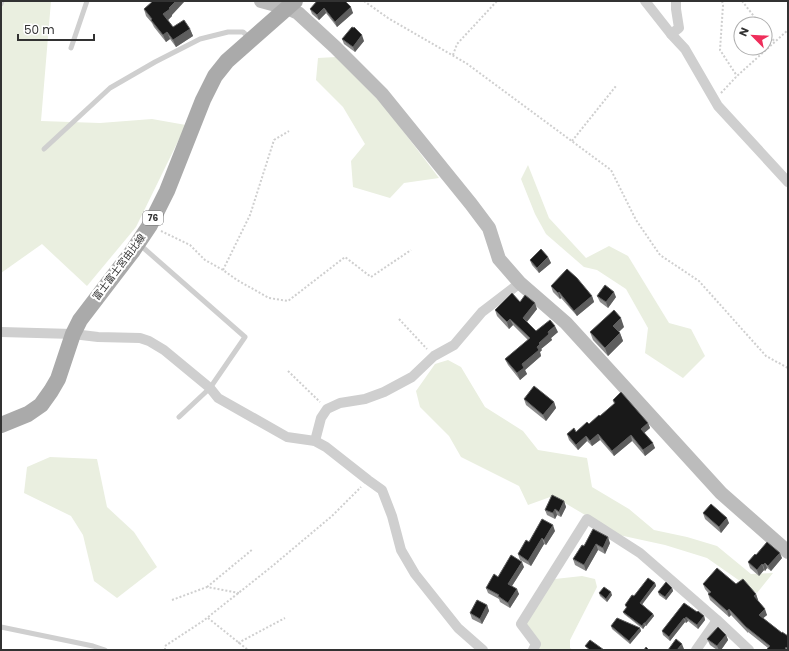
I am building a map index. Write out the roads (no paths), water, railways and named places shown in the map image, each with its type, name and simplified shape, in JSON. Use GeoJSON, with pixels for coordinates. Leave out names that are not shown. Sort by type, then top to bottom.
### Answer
{"type":"FeatureCollection","features":[{"type":"Feature","properties":{"kind":"main road","name":"富士富士宮由比線"},"geometry":{"type":"LineString","coordinates":[[1,425],[28,414],[41,405],[51,391],[58,379],[73,334],[80,320],[138,244],[150,225],[167,191],[203,100],[216,76],[227,61],[291,4]]}},
{"type":"Feature","properties":{"kind":"street"},"geometry":{"type":"LineString","coordinates":[[261,1],[291,4],[298,13],[382,94],[489,228],[499,259],[520,283],[566,323],[721,492],[788,552]]}},
{"type":"Feature","properties":{"kind":"street"},"geometry":{"type":"LineString","coordinates":[[645,1],[685,49],[718,106],[788,182]]}},
{"type":"Feature","properties":{"kind":"street"},"geometry":{"type":"LineString","coordinates":[[671,34],[679,28],[676,1]]}},
{"type":"Feature","properties":{"kind":"street"},"geometry":{"type":"LineString","coordinates":[[315,441],[321,418],[327,409],[340,402],[365,399],[384,392],[412,377],[434,356],[454,346],[482,312],[520,283]]}},
{"type":"Feature","properties":{"kind":"street"},"geometry":{"type":"LineString","coordinates":[[1,332],[140,338],[164,350],[210,388],[218,398],[287,437],[315,441],[326,447],[382,490],[392,516],[401,550],[415,574],[458,628],[483,650]]}},
{"type":"Feature","properties":{"kind":"street"},"geometry":{"type":"LineString","coordinates":[[533,650],[536,644],[520,624],[587,519],[640,552],[749,650]]}},
{"type":"Feature","properties":{"kind":"street"},"geometry":{"type":"LineString","coordinates":[[696,650],[717,620]]}},
{"type":"Feature","properties":{"kind":"lane"},"geometry":{"type":"LineString","coordinates":[[71,48],[87,1]]}},
{"type":"Feature","properties":{"kind":"lane"},"geometry":{"type":"LineString","coordinates":[[44,149],[110,88],[155,62],[200,39],[228,32],[243,32],[252,39]]}},
{"type":"Feature","properties":{"kind":"lane"},"geometry":{"type":"LineString","coordinates":[[138,244],[246,337],[210,388],[179,417]]}},
{"type":"Feature","properties":{"kind":"lane"},"geometry":{"type":"LineString","coordinates":[[1,627],[93,646],[104,650]]}}]}
